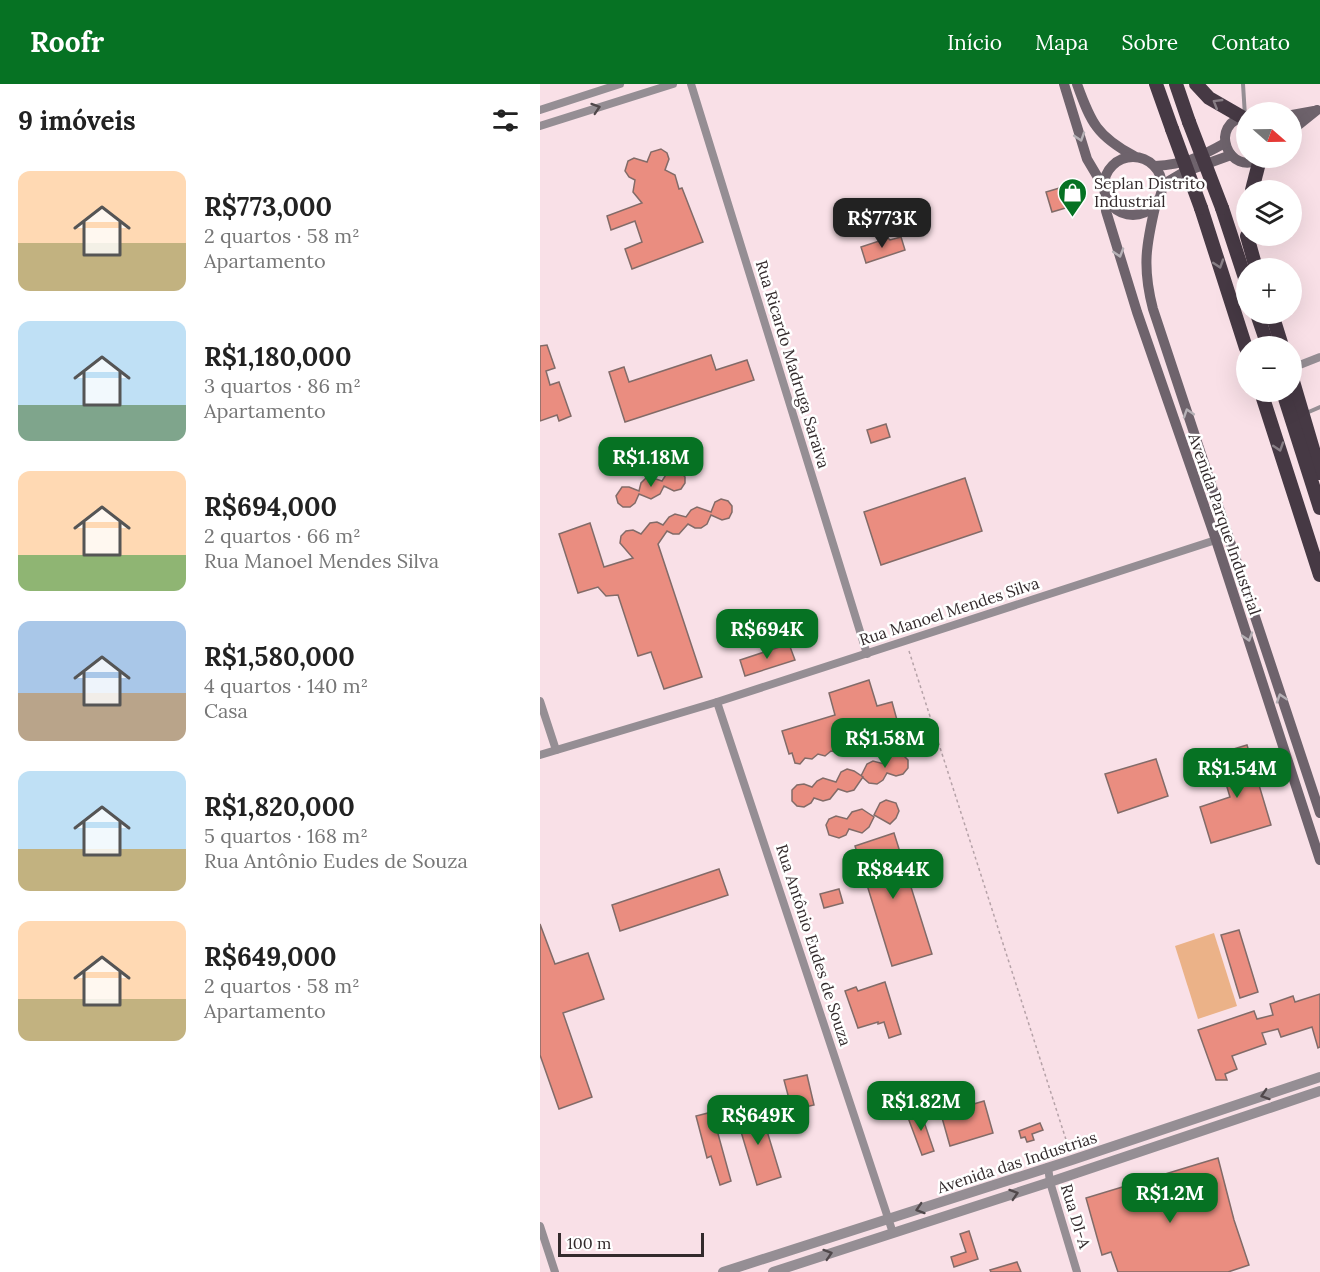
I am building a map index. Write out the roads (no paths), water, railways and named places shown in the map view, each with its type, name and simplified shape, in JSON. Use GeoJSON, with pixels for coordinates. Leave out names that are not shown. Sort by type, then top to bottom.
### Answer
{"type":"FeatureCollection","features":[{"type":"Feature","properties":{"kind":"highway"},"geometry":{"type":"LineString","coordinates":[[1156,84],[1201,208],[1242,336]]}},
{"type":"Feature","properties":{"kind":"highway"},"geometry":{"type":"LineString","coordinates":[[1176,84],[1238,258]]}},
{"type":"Feature","properties":{"kind":"highway"},"geometry":{"type":"LineString","coordinates":[[1196,84],[1209,98],[1236,113]]}},
{"type":"Feature","properties":{"kind":"highway"},"geometry":{"type":"LineString","coordinates":[[1263,402],[1320,575]]}},
{"type":"Feature","properties":{"kind":"highway"},"geometry":{"type":"LineString","coordinates":[[1286,402],[1320,508]]}},
{"type":"Feature","properties":{"kind":"highway"},"geometry":{"type":"LineString","coordinates":[[1298,402],[1320,473]]}},
{"type":"Feature","properties":{"kind":"main road","name":"Avenida Parque Industrial"},"geometry":{"type":"LineString","coordinates":[[1064,84],[1087,159],[1104,191],[1106,211],[1150,351],[1216,540],[1320,860]]}},
{"type":"Feature","properties":{"kind":"main road"},"geometry":{"type":"LineString","coordinates":[[1077,84],[1096,129],[1116,146],[1155,166],[1161,178],[1161,195],[1156,203],[1142,214],[1124,214],[1116,210],[1104,191],[1105,177],[1116,161],[1135,156]]}},
{"type":"Feature","properties":{"kind":"main road"},"geometry":{"type":"LineString","coordinates":[[1302,113],[1318,110]]}},
{"type":"Feature","properties":{"kind":"main road"},"geometry":{"type":"LineString","coordinates":[[1302,122],[1318,110]]}},
{"type":"Feature","properties":{"kind":"main road"},"geometry":{"type":"LineString","coordinates":[[1236,121],[1227,130],[1225,143],[1231,155],[1236,158]]}},
{"type":"Feature","properties":{"kind":"main road"},"geometry":{"type":"LineString","coordinates":[[1155,166],[1180,164],[1198,159],[1225,143]]}},
{"type":"Feature","properties":{"kind":"main road"},"geometry":{"type":"LineString","coordinates":[[1162,185],[1184,172],[1231,155]]}},
{"type":"Feature","properties":{"kind":"main road","name":"Avenida Parque Industrial"},"geometry":{"type":"LineString","coordinates":[[1156,203],[1145,254],[1146,284],[1320,813]]}},
{"type":"Feature","properties":{"kind":"main road"},"geometry":{"type":"LineString","coordinates":[[1150,351],[1166,346]]}},
{"type":"Feature","properties":{"kind":"main road"},"geometry":{"type":"LineString","coordinates":[[1276,726],[1289,721]]}},
{"type":"Feature","properties":{"kind":"street"},"geometry":{"type":"LineString","coordinates":[[540,110],[620,84]]}},
{"type":"Feature","properties":{"kind":"street"},"geometry":{"type":"LineString","coordinates":[[540,126],[673,84]]}},
{"type":"Feature","properties":{"kind":"street","name":"Rua Ricardo Madruga Saraiva"},"geometry":{"type":"LineString","coordinates":[[691,84],[867,654]]}},
{"type":"Feature","properties":{"kind":"street"},"geometry":{"type":"LineString","coordinates":[[1302,364],[1320,357]]}},
{"type":"Feature","properties":{"kind":"street","name":"Rua Manoel Mendes Silva"},"geometry":{"type":"LineString","coordinates":[[540,755],[717,702],[1228,536]]}},
{"type":"Feature","properties":{"kind":"street"},"geometry":{"type":"LineString","coordinates":[[540,701],[556,750]]}},
{"type":"Feature","properties":{"kind":"street","name":"Rua Antônio Eudes de Souza"},"geometry":{"type":"LineString","coordinates":[[717,702],[893,1233]]}},
{"type":"Feature","properties":{"kind":"street","name":"Avenida das Industrias"},"geometry":{"type":"LineString","coordinates":[[725,1272],[1320,1077]]}},
{"type":"Feature","properties":{"kind":"street","name":"Avenida das Industrias"},"geometry":{"type":"LineString","coordinates":[[773,1272],[1320,1091]]}},
{"type":"Feature","properties":{"kind":"street"},"geometry":{"type":"LineString","coordinates":[[1213,1112],[1215,1126]]}},
{"type":"Feature","properties":{"kind":"street","name":"Rua DI-A"},"geometry":{"type":"LineString","coordinates":[[1048,1167],[1050,1182],[1077,1272]]}},
{"type":"Feature","properties":{"kind":"street"},"geometry":{"type":"LineString","coordinates":[[540,1226],[555,1272]]}},
{"type":"Feature","properties":{"kind":"lane"},"geometry":{"type":"LineString","coordinates":[[1243,84],[1244,102]]}},
{"type":"Feature","properties":{"kind":"lane"},"geometry":{"type":"LineString","coordinates":[[1302,415],[1320,407]]}},
{"type":"Feature","properties":{"kind":"place","name":"Seplan Distrito Industrial"},"geometry":{"type":"Point","coordinates":[1073,218]}}]}
